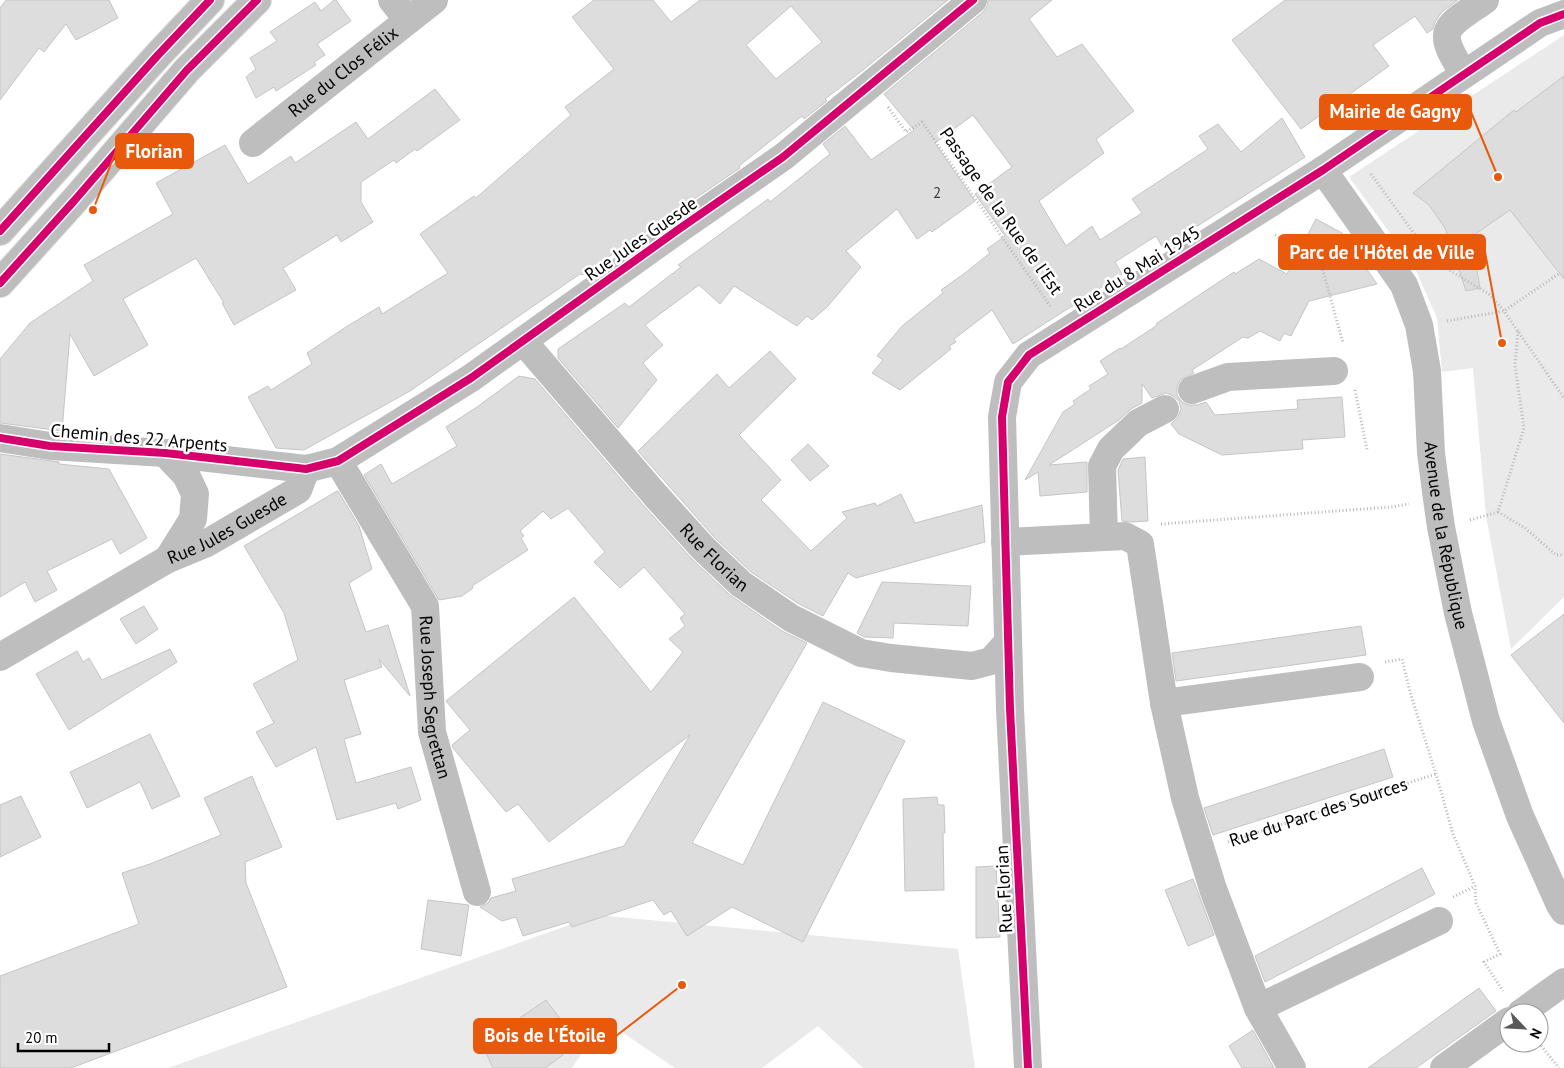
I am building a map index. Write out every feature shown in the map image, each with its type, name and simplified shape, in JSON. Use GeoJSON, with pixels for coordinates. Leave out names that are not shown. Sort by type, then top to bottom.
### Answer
{"type":"FeatureCollection","features":[{"type":"Feature","properties":{"kind":"main road"},"geometry":{"type":"LineString","coordinates":[[0,231],[210,0]]}},
{"type":"Feature","properties":{"kind":"main road"},"geometry":{"type":"LineString","coordinates":[[0,283],[74,201],[187,70],[257,0]]}},
{"type":"Feature","properties":{"kind":"street","name":"Rue du Clos Félix"},"geometry":{"type":"LineString","coordinates":[[253,143],[400,10],[434,0]]}},
{"type":"Feature","properties":{"kind":"street","name":"Rue Jules Guesde"},"geometry":{"type":"LineString","coordinates":[[0,658],[168,560],[208,544],[298,490],[306,469],[338,461],[471,378],[783,157],[973,0]]}},
{"type":"Feature","properties":{"kind":"street"},"geometry":{"type":"LineString","coordinates":[[1464,74],[1450,52],[1446,34],[1448,27],[1485,0]]}},
{"type":"Feature","properties":{"kind":"street","name":"Rue du 8 Mai 1945"},"geometry":{"type":"LineString","coordinates":[[1010,709],[1002,417],[1008,382],[1029,355],[1323,170],[1540,22],[1564,14]]}},
{"type":"Feature","properties":{"kind":"street","name":"Avenue de la République"},"geometry":{"type":"LineString","coordinates":[[1323,170],[1404,285],[1419,325],[1427,371],[1431,453],[1437,499],[1458,613],[1486,721],[1520,816],[1564,911]]}},
{"type":"Feature","properties":{"kind":"street","name":"Rue Florian"},"geometry":{"type":"LineString","coordinates":[[523,341],[703,548],[742,584],[791,618],[861,653],[891,658],[972,666],[992,661],[1008,642]]}},
{"type":"Feature","properties":{"kind":"street"},"geometry":{"type":"LineString","coordinates":[[1192,390],[1228,377],[1334,371]]}},
{"type":"Feature","properties":{"kind":"street"},"geometry":{"type":"LineString","coordinates":[[1117,538],[1102,466],[1111,449],[1138,423],[1165,409]]}},
{"type":"Feature","properties":{"kind":"street","name":"Chemin des 22 Arpents"},"geometry":{"type":"LineString","coordinates":[[0,438],[50,446],[165,453],[306,469]]}},
{"type":"Feature","properties":{"kind":"street","name":"Chemin des 22 Arpents"},"geometry":{"type":"LineString","coordinates":[[165,453],[186,475],[195,494],[193,519],[168,560]]}},
{"type":"Feature","properties":{"kind":"street","name":"Rue Joseph Segrettan"},"geometry":{"type":"LineString","coordinates":[[338,461],[425,606],[432,732],[477,892]]}},
{"type":"Feature","properties":{"kind":"street"},"geometry":{"type":"LineString","coordinates":[[1005,542],[1117,538],[1140,544],[1164,703],[1185,798],[1213,889],[1258,1008],[1292,1068]]}},
{"type":"Feature","properties":{"kind":"street"},"geometry":{"type":"LineString","coordinates":[[972,666],[1010,709]]}},
{"type":"Feature","properties":{"kind":"street"},"geometry":{"type":"LineString","coordinates":[[1164,703],[1360,677]]}},
{"type":"Feature","properties":{"kind":"street","name":"Rue Florian"},"geometry":{"type":"LineString","coordinates":[[1010,709],[1028,1068]]}},
{"type":"Feature","properties":{"kind":"street"},"geometry":{"type":"LineString","coordinates":[[1258,1008],[1439,921]]}},
{"type":"Feature","properties":{"kind":"street"},"geometry":{"type":"LineString","coordinates":[[1526,1003],[1564,982],[1564,976]]}},
{"type":"Feature","properties":{"kind":"street"},"geometry":{"type":"LineString","coordinates":[[1444,1068],[1499,1022]]}},
{"type":"Feature","properties":{"kind":"path"},"geometry":{"type":"LineString","coordinates":[[1353,149],[1434,261],[1490,294],[1518,329],[1564,398]]}},
{"type":"Feature","properties":{"kind":"path"},"geometry":{"type":"LineString","coordinates":[[1251,216],[1322,267],[1344,344]]}},
{"type":"Feature","properties":{"kind":"path"},"geometry":{"type":"LineString","coordinates":[[1419,325],[1504,311],[1560,273]]}},
{"type":"Feature","properties":{"kind":"path"},"geometry":{"type":"LineString","coordinates":[[1498,512],[1524,428],[1515,366],[1518,329]]}},
{"type":"Feature","properties":{"kind":"path"},"geometry":{"type":"LineString","coordinates":[[1354,388],[1367,450]]}},
{"type":"Feature","properties":{"kind":"path"},"geometry":{"type":"LineString","coordinates":[[1117,538],[1160,524],[1391,507],[1437,499]]}},
{"type":"Feature","properties":{"kind":"path"},"geometry":{"type":"LineString","coordinates":[[1441,526],[1498,512],[1525,528],[1556,555],[1564,555]]}},
{"type":"Feature","properties":{"kind":"path"},"geometry":{"type":"LineString","coordinates":[[1360,677],[1360,666],[1402,659],[1410,692],[1453,834],[1475,886],[1476,903],[1500,954],[1484,962],[1507,1003]]}},
{"type":"Feature","properties":{"kind":"path"},"geometry":{"type":"LineString","coordinates":[[1547,1053],[1559,1068]]}},
{"type":"Feature","properties":{"kind":"shaded area"},"geometry":{"type":"Polygon","coordinates":[[[1564,35],[1564,597],[1511,649],[1486,516],[1473,368],[1442,372],[1437,318],[1414,266],[1349,177],[1564,35]]]}},
{"type":"Feature","properties":{"kind":"shaded area"},"geometry":{"type":"Polygon","coordinates":[[[597,915],[958,949],[975,1068],[863,1068],[818,1026],[762,1068],[675,1068],[604,1020],[572,1068],[168,1068],[597,915]]]}},
{"type":"Feature","properties":{"kind":"building"},"geometry":{"type":"Polygon","coordinates":[[[6,0],[109,0],[118,18],[76,40],[66,24],[44,52],[39,48],[0,100],[0,8],[6,0]]]}},
{"type":"Feature","properties":{"kind":"building"},"geometry":{"type":"Polygon","coordinates":[[[336,0],[351,21],[317,44],[325,55],[314,62],[316,65],[276,91],[274,87],[256,98],[246,77],[256,69],[250,58],[277,41],[270,32],[315,2],[321,11],[336,0]]]}},
{"type":"Feature","properties":{"kind":"building"},"geometry":{"type":"Polygon","coordinates":[[[594,0],[653,0],[671,22],[700,0],[948,0],[825,99],[827,101],[804,119],[802,116],[739,166],[740,168],[582,275],[580,274],[410,391],[304,450],[276,448],[248,397],[268,386],[271,390],[312,364],[307,353],[346,327],[379,307],[382,314],[448,273],[420,234],[474,196],[476,198],[571,115],[565,107],[614,69],[572,17],[594,0]],[[791,6],[746,45],[776,79],[822,42],[791,6]]]}},
{"type":"Feature","properties":{"kind":"building"},"geometry":{"type":"Polygon","coordinates":[[[988,0],[1052,0],[1029,19],[1057,57],[1082,44],[1134,111],[1096,139],[1104,153],[1039,201],[1066,246],[1092,226],[1100,240],[1142,213],[1132,199],[1208,149],[1199,136],[1218,124],[1241,152],[1282,118],[1305,157],[1163,248],[1156,236],[1115,262],[1122,274],[1013,344],[992,310],[954,339],[956,342],[949,346],[951,349],[900,390],[872,373],[883,360],[877,356],[902,326],[943,293],[941,290],[990,253],[987,249],[1005,236],[975,194],[1012,167],[973,115],[935,143],[975,201],[932,232],[930,230],[917,239],[897,209],[846,251],[861,267],[827,307],[812,320],[807,316],[797,326],[734,286],[720,304],[699,285],[645,325],[663,345],[643,363],[657,380],[618,428],[558,358],[558,349],[625,303],[629,307],[681,267],[678,265],[768,199],[770,202],[830,154],[823,144],[845,126],[871,160],[914,130],[884,94],[983,12],[988,0]]]}},
{"type":"Feature","properties":{"kind":"building"},"geometry":{"type":"Polygon","coordinates":[[[1285,0],[1458,0],[1442,12],[1435,22],[1433,29],[1427,33],[1415,16],[1373,45],[1389,66],[1301,129],[1232,40],[1285,0]]]}},
{"type":"Feature","properties":{"kind":"building"},"geometry":{"type":"Polygon","coordinates":[[[1564,76],[1564,279],[1510,210],[1471,237],[1480,288],[1466,291],[1445,228],[1429,205],[1413,193],[1514,110],[1516,112],[1564,76]]]}},
{"type":"Feature","properties":{"kind":"building"},"geometry":{"type":"Polygon","coordinates":[[[435,89],[460,120],[417,151],[415,149],[396,163],[394,160],[361,182],[361,202],[373,222],[341,242],[337,235],[283,268],[296,290],[234,325],[222,303],[224,303],[196,258],[123,299],[148,345],[94,376],[70,334],[62,431],[0,423],[0,359],[30,323],[93,281],[84,265],[173,214],[156,183],[225,145],[248,184],[291,156],[295,163],[356,122],[368,139],[435,89]]]}},
{"type":"Feature","properties":{"kind":"building"},"geometry":{"type":"Polygon","coordinates":[[[1316,219],[1342,233],[1377,284],[1309,301],[1291,336],[1284,333],[1280,341],[1260,331],[1248,338],[1243,337],[1192,370],[1194,373],[1180,380],[1177,387],[1177,395],[1182,402],[1189,405],[1206,402],[1215,415],[1298,409],[1297,400],[1342,397],[1345,437],[1302,440],[1303,449],[1222,455],[1179,434],[1171,424],[1178,417],[1181,409],[1179,401],[1166,393],[1152,398],[1142,384],[1142,403],[1049,465],[1087,462],[1087,492],[1040,496],[1038,472],[1025,480],[1063,412],[1075,404],[1073,401],[1091,389],[1089,386],[1108,374],[1100,361],[1156,326],[1157,323],[1234,272],[1235,274],[1259,259],[1287,274],[1316,219]]]}},
{"type":"Feature","properties":{"kind":"building"},"geometry":{"type":"Polygon","coordinates":[[[770,351],[796,379],[739,435],[781,480],[761,500],[811,551],[847,518],[842,512],[875,503],[877,506],[901,494],[915,523],[982,505],[985,542],[856,578],[848,573],[823,616],[799,604],[751,572],[714,537],[638,451],[717,374],[729,388],[770,351]]]}},
{"type":"Feature","properties":{"kind":"building"},"geometry":{"type":"Polygon","coordinates":[[[519,376],[535,379],[644,506],[691,558],[730,595],[782,631],[807,643],[692,843],[743,865],[823,702],[905,741],[803,942],[732,907],[687,936],[671,911],[664,915],[653,900],[572,927],[569,922],[523,936],[516,917],[502,921],[480,907],[488,903],[491,898],[516,891],[512,879],[624,846],[690,735],[549,842],[518,804],[506,812],[453,748],[452,745],[470,730],[446,701],[574,597],[651,692],[683,652],[669,639],[685,626],[680,618],[685,614],[644,567],[620,588],[594,562],[605,552],[568,508],[551,519],[543,511],[520,531],[524,536],[521,538],[528,550],[472,586],[473,588],[462,596],[439,600],[364,475],[381,464],[392,484],[457,446],[446,427],[519,376]]]}},
{"type":"Feature","properties":{"kind":"building"},"geometry":{"type":"Polygon","coordinates":[[[808,444],[829,466],[810,481],[791,460],[808,444]]]}},
{"type":"Feature","properties":{"kind":"building"},"geometry":{"type":"Polygon","coordinates":[[[0,454],[59,462],[59,464],[109,469],[147,538],[120,554],[112,539],[47,571],[57,590],[35,602],[25,582],[0,597],[0,454]]]}},
{"type":"Feature","properties":{"kind":"building"},"geometry":{"type":"Polygon","coordinates":[[[1145,457],[1148,521],[1122,521],[1118,470],[1123,459],[1145,457]]]}},
{"type":"Feature","properties":{"kind":"building"},"geometry":{"type":"Polygon","coordinates":[[[337,491],[359,526],[372,569],[349,583],[366,632],[388,625],[410,696],[379,659],[382,667],[344,680],[361,734],[344,739],[356,783],[411,767],[421,800],[398,809],[396,803],[337,820],[316,747],[276,767],[256,732],[274,723],[253,684],[298,660],[284,613],[244,546],[337,491]]]}},
{"type":"Feature","properties":{"kind":"building"},"geometry":{"type":"Polygon","coordinates":[[[882,582],[971,586],[968,626],[894,623],[893,638],[864,637],[857,633],[882,582]]]}},
{"type":"Feature","properties":{"kind":"building"},"geometry":{"type":"Polygon","coordinates":[[[144,606],[158,629],[136,644],[120,619],[144,606]]]}},
{"type":"Feature","properties":{"kind":"building"},"geometry":{"type":"Polygon","coordinates":[[[1564,614],[1564,723],[1511,655],[1564,614]]]}},
{"type":"Feature","properties":{"kind":"building"},"geometry":{"type":"Polygon","coordinates":[[[1361,626],[1366,655],[1176,681],[1172,653],[1361,626]]]}},
{"type":"Feature","properties":{"kind":"building"},"geometry":{"type":"Polygon","coordinates":[[[170,649],[177,662],[69,730],[36,674],[77,651],[83,662],[89,658],[102,680],[170,649]]]}},
{"type":"Feature","properties":{"kind":"building"},"geometry":{"type":"Polygon","coordinates":[[[150,734],[180,796],[152,809],[140,782],[87,808],[70,772],[150,734]]]}},
{"type":"Feature","properties":{"kind":"building"},"geometry":{"type":"Polygon","coordinates":[[[1384,749],[1393,777],[1213,835],[1204,808],[1384,749]]]}},
{"type":"Feature","properties":{"kind":"building"},"geometry":{"type":"Polygon","coordinates":[[[252,776],[282,847],[245,862],[246,883],[287,987],[71,1068],[0,1068],[0,976],[139,924],[122,873],[150,864],[221,835],[204,798],[252,776]]]}},
{"type":"Feature","properties":{"kind":"building"},"geometry":{"type":"Polygon","coordinates":[[[21,796],[41,837],[0,857],[0,805],[21,796]]]}},
{"type":"Feature","properties":{"kind":"building"},"geometry":{"type":"Polygon","coordinates":[[[937,797],[938,805],[944,805],[944,890],[905,891],[903,799],[937,797]]]}},
{"type":"Feature","properties":{"kind":"building"},"geometry":{"type":"Polygon","coordinates":[[[996,866],[1000,937],[976,938],[976,867],[996,866]]]}},
{"type":"Feature","properties":{"kind":"building"},"geometry":{"type":"Polygon","coordinates":[[[1422,868],[1435,894],[1265,982],[1255,956],[1422,868]]]}},
{"type":"Feature","properties":{"kind":"building"},"geometry":{"type":"Polygon","coordinates":[[[1193,879],[1214,935],[1188,946],[1165,890],[1193,879]]]}},
{"type":"Feature","properties":{"kind":"building"},"geometry":{"type":"Polygon","coordinates":[[[428,900],[469,905],[461,956],[421,949],[428,900]]]}},
{"type":"Feature","properties":{"kind":"building"},"geometry":{"type":"Polygon","coordinates":[[[1479,988],[1496,1011],[1416,1068],[1368,1068],[1479,988]]]}},
{"type":"Feature","properties":{"kind":"building"},"geometry":{"type":"Polygon","coordinates":[[[546,1000],[569,1031],[555,1042],[563,1055],[545,1068],[493,1068],[482,1044],[546,1000]]]}},
{"type":"Feature","properties":{"kind":"building"},"geometry":{"type":"Polygon","coordinates":[[[1253,1030],[1274,1068],[1242,1068],[1229,1046],[1253,1030]]]}},
{"type":"Feature","properties":{"kind":"cycle path"},"geometry":{"type":"LineString","coordinates":[[0,231],[210,0]]}},
{"type":"Feature","properties":{"kind":"cycle path"},"geometry":{"type":"LineString","coordinates":[[0,283],[74,201],[187,70],[257,0]]}},
{"type":"Feature","properties":{"kind":"cycle path"},"geometry":{"type":"LineString","coordinates":[[0,438],[50,446],[165,453],[306,469],[338,461],[471,378],[783,157],[973,0]]}},
{"type":"Feature","properties":{"kind":"cycle path"},"geometry":{"type":"LineString","coordinates":[[1028,1068],[1010,709],[1002,417],[1008,382],[1029,355],[1323,170],[1540,23],[1564,14]]}},
{"type":"Feature","properties":{"kind":"place","name":"Mairie de Gagny"},"geometry":{"type":"Point","coordinates":[1498,177]}},
{"type":"Feature","properties":{"kind":"place","name":"Florian"},"geometry":{"type":"Point","coordinates":[93,210]}},
{"type":"Feature","properties":{"kind":"place","name":"Parc de l'Hôtel de Ville"},"geometry":{"type":"Point","coordinates":[1502,343]}},
{"type":"Feature","properties":{"kind":"place","name":"Bois de l'Étoile"},"geometry":{"type":"Point","coordinates":[682,985]}}]}
